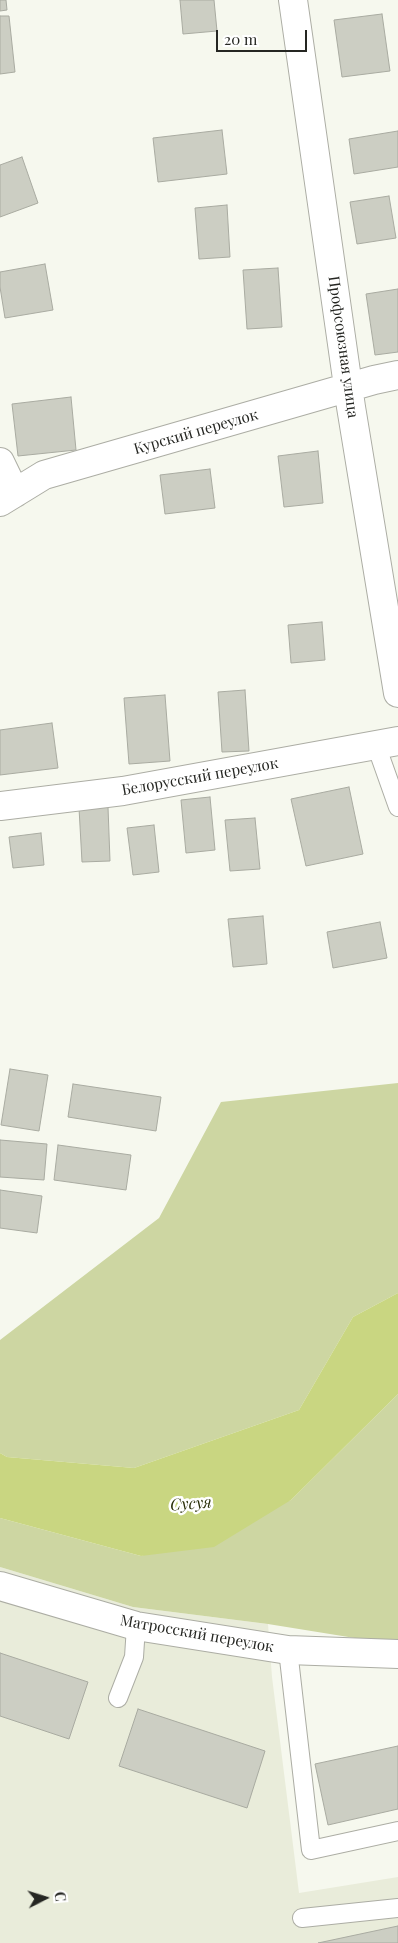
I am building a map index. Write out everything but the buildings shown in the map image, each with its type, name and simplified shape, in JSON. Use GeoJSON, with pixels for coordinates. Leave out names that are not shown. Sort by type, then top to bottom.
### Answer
{"type":"FeatureCollection","features":[{"type":"Feature","properties":{"kind":"street","name":"Профсоюзная улица"},"geometry":{"type":"LineString","coordinates":[[293,0],[349,388],[398,694]]}},
{"type":"Feature","properties":{"kind":"street","name":"Курский переулок"},"geometry":{"type":"LineString","coordinates":[[7,498],[44,475],[398,375]]}},
{"type":"Feature","properties":{"kind":"street"},"geometry":{"type":"LineString","coordinates":[[0,462],[7,498]]}},
{"type":"Feature","properties":{"kind":"street","name":"Белорусский переулок"},"geometry":{"type":"LineString","coordinates":[[0,806],[123,791],[387,743]]}},
{"type":"Feature","properties":{"kind":"street","name":"Матросский переулок"},"geometry":{"type":"LineString","coordinates":[[0,1586],[136,1626],[288,1650],[398,1654]]}},
{"type":"Feature","properties":{"kind":"lane"},"geometry":{"type":"LineString","coordinates":[[387,743],[398,807]]}},
{"type":"Feature","properties":{"kind":"lane"},"geometry":{"type":"LineString","coordinates":[[118,1698],[134,1657],[136,1626]]}},
{"type":"Feature","properties":{"kind":"lane"},"geometry":{"type":"LineString","coordinates":[[288,1650],[311,1850],[398,1831]]}},
{"type":"Feature","properties":{"kind":"lane"},"geometry":{"type":"LineString","coordinates":[[302,1918],[398,1908]]}},
{"type":"Feature","properties":{"kind":"shaded area"},"geometry":{"type":"Polygon","coordinates":[[[398,1083],[398,1293],[353,1317],[299,1410],[134,1468],[7,1457],[0,1453],[0,1340],[159,1218],[221,1102],[398,1083]]]}},
{"type":"Feature","properties":{"kind":"shaded area"},"geometry":{"type":"Polygon","coordinates":[[[398,1394],[398,1645],[268,1624],[133,1607],[0,1567],[0,1518],[141,1556],[291,1500],[398,1394]]]}},
{"type":"Feature","properties":{"kind":"shaded area"},"geometry":{"type":"Polygon","coordinates":[[[0,1567],[133,1607],[268,1624],[272,1677],[299,1893],[398,1877],[398,1943],[0,1943],[0,1567]]]}},
{"type":"Feature","properties":{"kind":"water","name":"Сусуя"},"geometry":{"type":"Polygon","coordinates":[[[398,1293],[398,1394],[291,1500],[214,1547],[141,1556],[0,1518],[0,1453],[7,1457],[134,1468],[299,1410],[353,1317],[398,1293]]]}}]}
